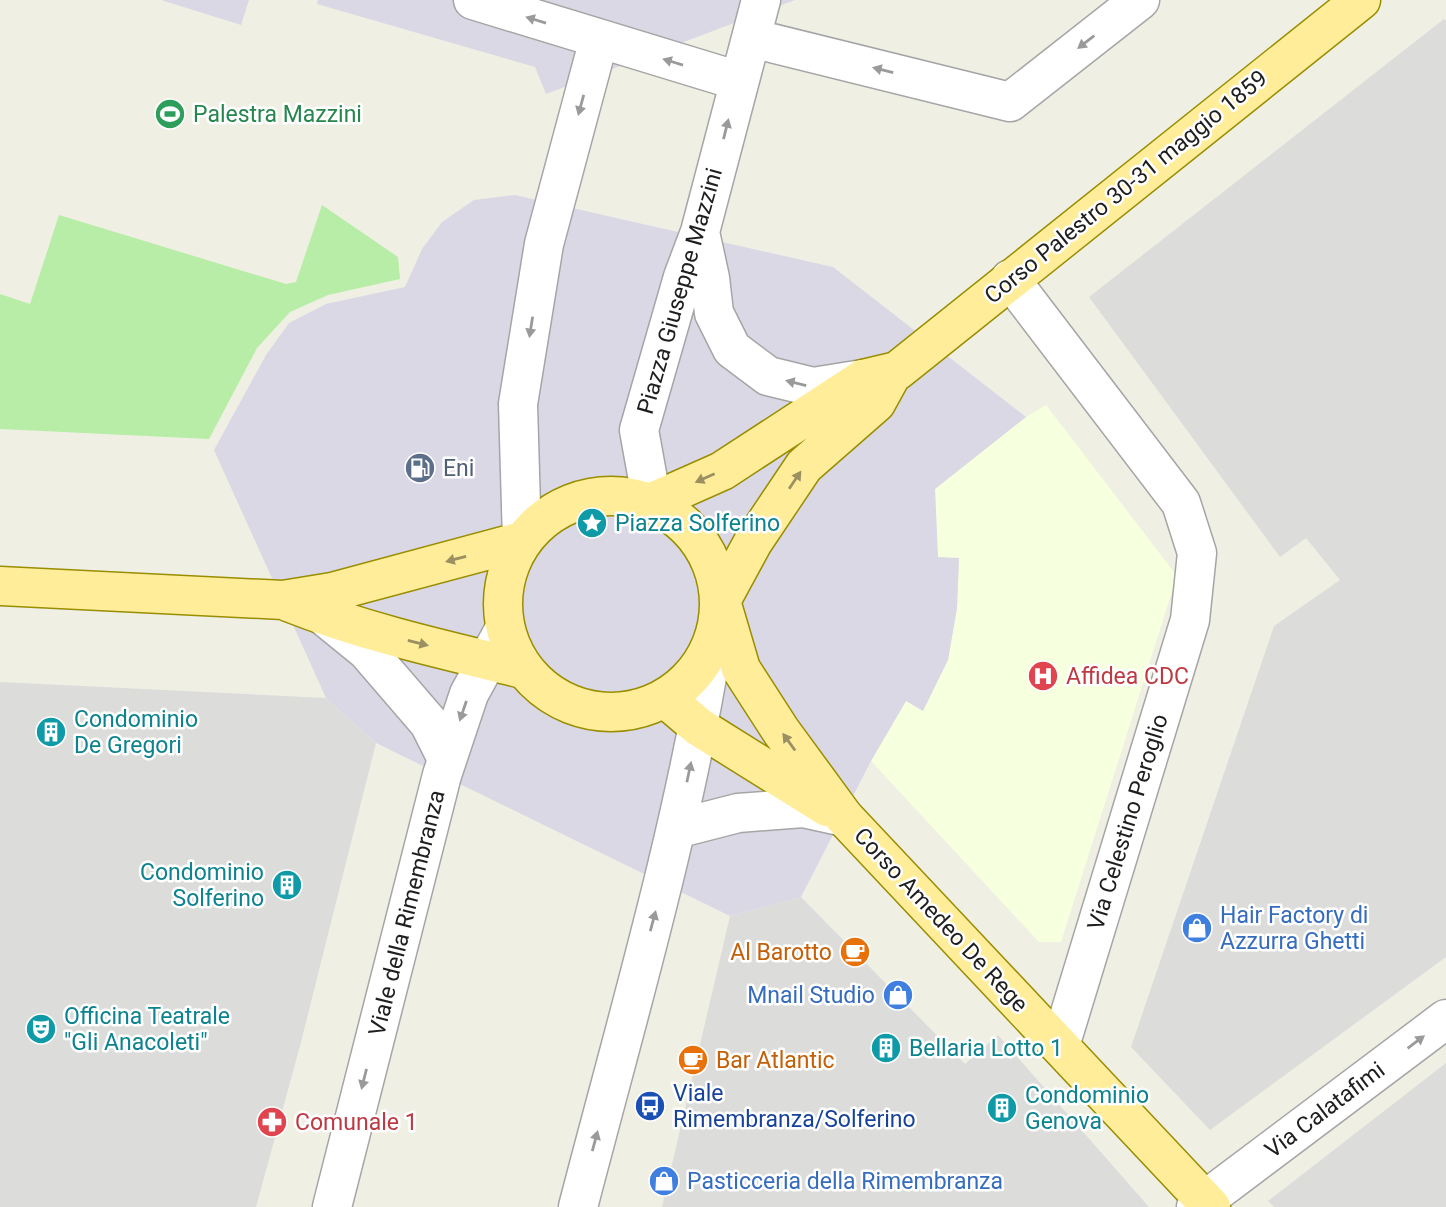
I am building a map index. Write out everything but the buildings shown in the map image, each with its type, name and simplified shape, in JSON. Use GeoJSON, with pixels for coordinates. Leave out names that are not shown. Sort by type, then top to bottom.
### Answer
{"type":"FeatureCollection","features":[{"type":"Feature","properties":{"kind":"main road","name":"Corso Palestro 30-31 maggio 1859"},"geometry":{"type":"LineString","coordinates":[[652,502],[722,471],[877,377],[1010,279],[1361,0]]}},
{"type":"Feature","properties":{"kind":"main road","name":"Corso Palestro 30-31 maggio 1859"},"geometry":{"type":"LineString","coordinates":[[721,601],[753,542],[804,466],[876,403],[877,377]]}},
{"type":"Feature","properties":{"kind":"main road"},"geometry":{"type":"LineString","coordinates":[[283,600],[324,616],[505,653],[557,699],[599,712],[640,710],[666,699],[712,648],[721,601],[709,553],[677,516],[652,502],[603,495],[558,508],[522,541],[506,572],[505,653]]}},
{"type":"Feature","properties":{"kind":"main road"},"geometry":{"type":"LineString","coordinates":[[0,586],[283,600],[332,593],[522,541]]}},
{"type":"Feature","properties":{"kind":"main road","name":"Corso Amedeo De Rege"},"geometry":{"type":"LineString","coordinates":[[721,601],[741,669],[781,731],[844,817],[1060,1046],[1204,1205]]}},
{"type":"Feature","properties":{"kind":"main road","name":"Corso Amedeo De Rege"},"geometry":{"type":"LineString","coordinates":[[666,699],[699,727],[844,817]]}},
{"type":"Feature","properties":{"kind":"street"},"geometry":{"type":"LineString","coordinates":[[473,0],[739,81]]}},
{"type":"Feature","properties":{"kind":"street","name":"Piazza Giuseppe Mazzini"},"geometry":{"type":"LineString","coordinates":[[652,502],[639,430],[683,277],[700,232],[761,0]]}},
{"type":"Feature","properties":{"kind":"street"},"geometry":{"type":"LineString","coordinates":[[751,38],[1010,102],[1140,0]]}},
{"type":"Feature","properties":{"kind":"street"},"geometry":{"type":"LineString","coordinates":[[522,541],[518,404],[544,244],[599,39]]}},
{"type":"Feature","properties":{"kind":"street"},"geometry":{"type":"LineString","coordinates":[[700,232],[710,278],[713,313],[733,349],[768,376],[813,387],[877,377]]}},
{"type":"Feature","properties":{"kind":"street","name":"Via Celestino Peroglio"},"geometry":{"type":"LineString","coordinates":[[1010,279],[1181,503],[1197,553],[1190,620],[1060,1046]]}},
{"type":"Feature","properties":{"kind":"street"},"geometry":{"type":"LineString","coordinates":[[324,616],[367,651],[429,723],[447,759]]}},
{"type":"Feature","properties":{"kind":"street"},"geometry":{"type":"LineString","coordinates":[[578,1207],[676,829],[699,727],[712,648]]}},
{"type":"Feature","properties":{"kind":"street","name":"Viale della Rimembranza"},"geometry":{"type":"LineString","coordinates":[[331,1207],[447,759],[469,694],[505,653]]}},
{"type":"Feature","properties":{"kind":"street"},"geometry":{"type":"LineString","coordinates":[[676,829],[738,813],[803,808],[844,817]]}},
{"type":"Feature","properties":{"kind":"street","name":"Via Calatafimi"},"geometry":{"type":"LineString","coordinates":[[1204,1205],[1446,1019]]}},
{"type":"Feature","properties":{"kind":"shaded area"},"geometry":{"type":"Polygon","coordinates":[[[161,0],[249,0],[241,25],[161,0]]]}},
{"type":"Feature","properties":{"kind":"shaded area"},"geometry":{"type":"Polygon","coordinates":[[[318,0],[795,0],[546,94],[535,67],[317,4],[318,0]]]}},
{"type":"Feature","properties":{"kind":"shaded area"},"geometry":{"type":"Polygon","coordinates":[[[1444,19],[1446,957],[1210,1130],[1131,1047],[1274,626],[1340,580],[1306,538],[1280,557],[1089,297],[1444,19]]]}},
{"type":"Feature","properties":{"kind":"shaded area","name":"Piazza Solferino"},"geometry":{"type":"Polygon","coordinates":[[[515,195],[833,267],[1026,417],[935,489],[938,557],[959,558],[957,608],[948,660],[923,711],[906,701],[871,761],[801,897],[730,916],[376,743],[326,698],[214,450],[266,355],[289,323],[326,304],[405,287],[422,249],[442,222],[474,200],[515,195]]]}},
{"type":"Feature","properties":{"kind":"shaded area","name":"Affidea CDC"},"geometry":{"type":"Polygon","coordinates":[[[1046,405],[1177,576],[1061,942],[1039,942],[871,761],[906,701],[923,710],[948,660],[957,608],[959,558],[938,558],[935,489],[1026,417],[1046,405]]]}},
{"type":"Feature","properties":{"kind":"shaded area"},"geometry":{"type":"Polygon","coordinates":[[[0,682],[326,698],[376,743],[300,1046],[256,1207],[0,1207],[0,682]]]}},
{"type":"Feature","properties":{"kind":"shaded area"},"geometry":{"type":"Polygon","coordinates":[[[801,897],[965,1064],[998,1035],[1149,1207],[662,1207],[730,916],[801,897]]]}},
{"type":"Feature","properties":{"kind":"shaded area"},"geometry":{"type":"Polygon","coordinates":[[[1446,1063],[1446,1207],[1274,1207],[1268,1201],[1446,1063]]]}},
{"type":"Feature","properties":{"kind":"green space"},"geometry":{"type":"Polygon","coordinates":[[[322,205],[398,257],[400,279],[328,295],[290,312],[257,348],[209,439],[0,429],[0,294],[30,304],[59,215],[286,284],[296,282],[322,205]]]}},
{"type":"Feature","properties":{"kind":"place","name":"Palestra Mazzini"},"geometry":{"type":"Point","coordinates":[170,114]}},
{"type":"Feature","properties":{"kind":"place","name":"Eni"},"geometry":{"type":"Point","coordinates":[420,468]}},
{"type":"Feature","properties":{"kind":"place","name":"Piazza Solferino"},"geometry":{"type":"Point","coordinates":[592,523]}},
{"type":"Feature","properties":{"kind":"place","name":"Affidea CDC"},"geometry":{"type":"Point","coordinates":[1043,676]}},
{"type":"Feature","properties":{"kind":"place","name":"Condominio De Gregori"},"geometry":{"type":"Point","coordinates":[51,732]}},
{"type":"Feature","properties":{"kind":"place","name":"Condominio Solferino"},"geometry":{"type":"Point","coordinates":[287,885]}},
{"type":"Feature","properties":{"kind":"place","name":"Hair Factory di Azzurra Ghetti"},"geometry":{"type":"Point","coordinates":[1197,928]}},
{"type":"Feature","properties":{"kind":"place","name":"Al Barotto"},"geometry":{"type":"Point","coordinates":[855,952]}},
{"type":"Feature","properties":{"kind":"place","name":"Mnail Studio"},"geometry":{"type":"Point","coordinates":[898,995]}},
{"type":"Feature","properties":{"kind":"place","name":"Officina Teatrale \"Gli Anacoleti\""},"geometry":{"type":"Point","coordinates":[41,1029]}},
{"type":"Feature","properties":{"kind":"place","name":"Bellaria Lotto 1"},"geometry":{"type":"Point","coordinates":[886,1048]}},
{"type":"Feature","properties":{"kind":"place","name":"Bar Atlantic"},"geometry":{"type":"Point","coordinates":[693,1060]}},
{"type":"Feature","properties":{"kind":"place","name":"Viale Rimembranza/Solferino"},"geometry":{"type":"Point","coordinates":[650,1106]}},
{"type":"Feature","properties":{"kind":"place","name":"Condominio Genova"},"geometry":{"type":"Point","coordinates":[1002,1108]}},
{"type":"Feature","properties":{"kind":"place","name":"Comunale 1"},"geometry":{"type":"Point","coordinates":[272,1122]}},
{"type":"Feature","properties":{"kind":"place","name":"Pasticceria della Rimembranza"},"geometry":{"type":"Point","coordinates":[664,1181]}}]}
